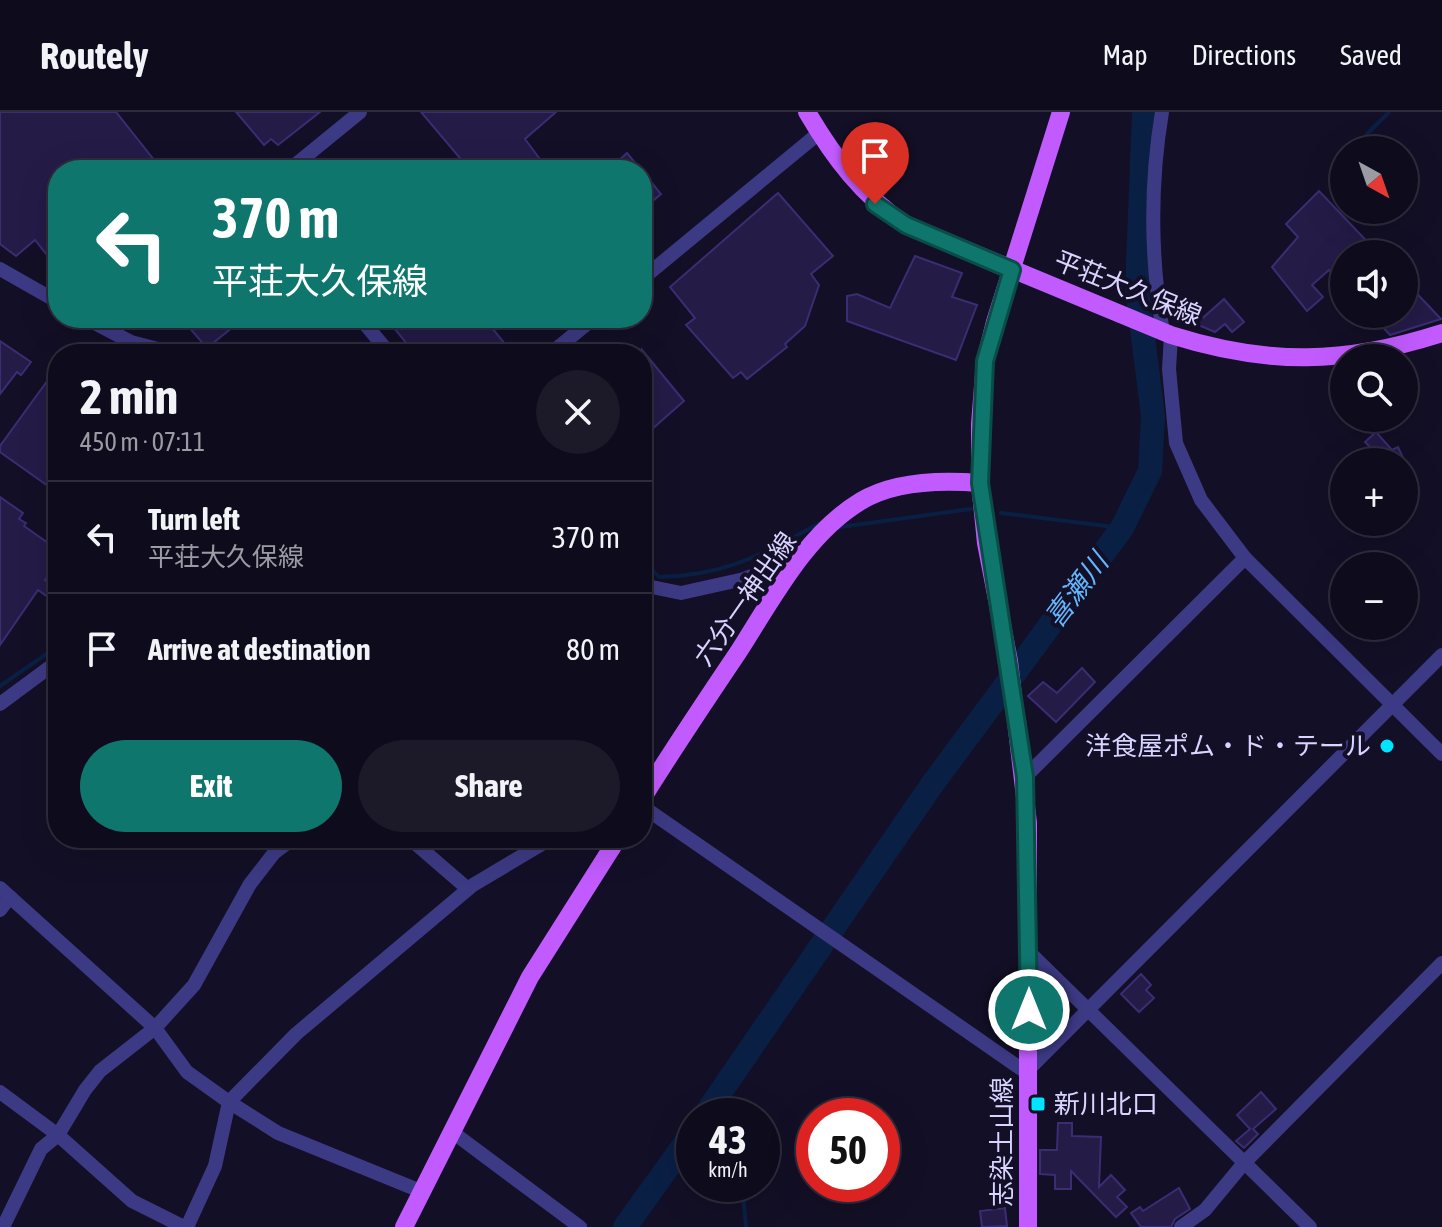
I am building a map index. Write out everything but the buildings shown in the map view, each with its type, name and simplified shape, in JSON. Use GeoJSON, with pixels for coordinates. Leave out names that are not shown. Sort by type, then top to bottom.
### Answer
{"type":"FeatureCollection","features":[{"type":"Feature","properties":{"kind":"main road","name":"平荘大久保線"},"geometry":{"type":"LineString","coordinates":[[807,112],[853,181],[875,204],[906,225],[1165,333],[1216,349],[1271,358],[1326,359],[1386,351],[1442,333]]}},
{"type":"Feature","properties":{"kind":"main road","name":"志染土山線"},"geometry":{"type":"LineString","coordinates":[[1028,1227],[1025,777],[1009,661],[986,543],[980,483],[985,361],[1061,112]]}},
{"type":"Feature","properties":{"kind":"main road","name":"六分一神出線"},"geometry":{"type":"LineString","coordinates":[[652,781],[801,556],[849,510],[881,491],[919,485],[980,483]]}},
{"type":"Feature","properties":{"kind":"main road"},"geometry":{"type":"LineString","coordinates":[[404,1227],[530,977],[612,848]]}},
{"type":"Feature","properties":{"kind":"street"},"geometry":{"type":"LineString","coordinates":[[301,160],[360,112]]}},
{"type":"Feature","properties":{"kind":"street"},"geometry":{"type":"LineString","coordinates":[[1162,112],[1156,157],[1156,292],[1165,333],[1176,443],[1201,500],[1245,558],[1442,754]]}},
{"type":"Feature","properties":{"kind":"street"},"geometry":{"type":"LineString","coordinates":[[652,271],[819,133]]}},
{"type":"Feature","properties":{"kind":"street"},"geometry":{"type":"LineString","coordinates":[[0,269],[48,296]]}},
{"type":"Feature","properties":{"kind":"street"},"geometry":{"type":"LineString","coordinates":[[368,328],[382,344]]}},
{"type":"Feature","properties":{"kind":"street"},"geometry":{"type":"LineString","coordinates":[[562,344],[582,328]]}},
{"type":"Feature","properties":{"kind":"street"},"geometry":{"type":"LineString","coordinates":[[102,329],[139,344]]}},
{"type":"Feature","properties":{"kind":"street"},"geometry":{"type":"LineString","coordinates":[[652,587],[681,593],[744,579],[801,556]]}},
{"type":"Feature","properties":{"kind":"street"},"geometry":{"type":"LineString","coordinates":[[1025,777],[1245,558]]}},
{"type":"Feature","properties":{"kind":"street"},"geometry":{"type":"LineString","coordinates":[[652,813],[1029,1072],[1442,655]]}},
{"type":"Feature","properties":{"kind":"street"},"geometry":{"type":"LineString","coordinates":[[0,704],[48,668]]}},
{"type":"Feature","properties":{"kind":"street"},"geometry":{"type":"LineString","coordinates":[[3,1227],[41,1149],[58,1135],[100,1071],[155,1028],[194,985],[250,884],[281,848]]}},
{"type":"Feature","properties":{"kind":"street"},"geometry":{"type":"LineString","coordinates":[[421,848],[468,889]]}},
{"type":"Feature","properties":{"kind":"street"},"geometry":{"type":"LineString","coordinates":[[0,1092],[58,1135],[132,1201],[186,1227],[215,1166],[229,1102],[296,1034],[468,889],[536,848]]}},
{"type":"Feature","properties":{"kind":"street"},"geometry":{"type":"LineString","coordinates":[[0,910],[5,893],[155,1028],[187,1072],[229,1102],[278,1133],[423,1192]]}},
{"type":"Feature","properties":{"kind":"street"},"geometry":{"type":"LineString","coordinates":[[1028,951],[1310,1227]]}},
{"type":"Feature","properties":{"kind":"street"},"geometry":{"type":"LineString","coordinates":[[1181,1227],[1205,1210],[1244,1163],[1442,963]]}},
{"type":"Feature","properties":{"kind":"street"},"geometry":{"type":"LineString","coordinates":[[451,1131],[580,1227]]}},
{"type":"Feature","properties":{"kind":"waterway","name":"喜瀬川"},"geometry":{"type":"LineString","coordinates":[[716,1098],[931,786],[1122,528],[1150,471],[1153,416],[1137,289],[1144,112]]}},
{"type":"Feature","properties":{"kind":"waterway"},"geometry":{"type":"LineString","coordinates":[[1366,135],[1389,112]]}},
{"type":"Feature","properties":{"kind":"waterway"},"geometry":{"type":"LineString","coordinates":[[840,527],[971,509]]}},
{"type":"Feature","properties":{"kind":"waterway"},"geometry":{"type":"LineString","coordinates":[[1001,513],[1122,528]]}},
{"type":"Feature","properties":{"kind":"waterway"},"geometry":{"type":"LineString","coordinates":[[652,570],[659,577],[725,568],[820,523]]}},
{"type":"Feature","properties":{"kind":"waterway"},"geometry":{"type":"LineString","coordinates":[[0,686],[48,653]]}},
{"type":"Feature","properties":{"kind":"waterway","name":"喜瀬川"},"geometry":{"type":"LineString","coordinates":[[625,1227],[676,1156]]}},
{"type":"Feature","properties":{"kind":"waterway"},"geometry":{"type":"LineString","coordinates":[[744,1202],[746,1227]]}},
{"type":"Feature","properties":{"kind":"place","name":"洋食屋ポム・ド・テール"},"geometry":{"type":"Point","coordinates":[1387,746]}},
{"type":"Feature","properties":{"kind":"place","name":"新川北口"},"geometry":{"type":"Point","coordinates":[1038,1104]}},
{"type":"Feature","properties":{"kind":"route"},"geometry":{"type":"LineString","coordinates":[[875,204],[906,225],[1012,270],[985,361],[980,424],[980,483],[986,543],[1009,661],[1025,777],[1029,1010]]}}]}
